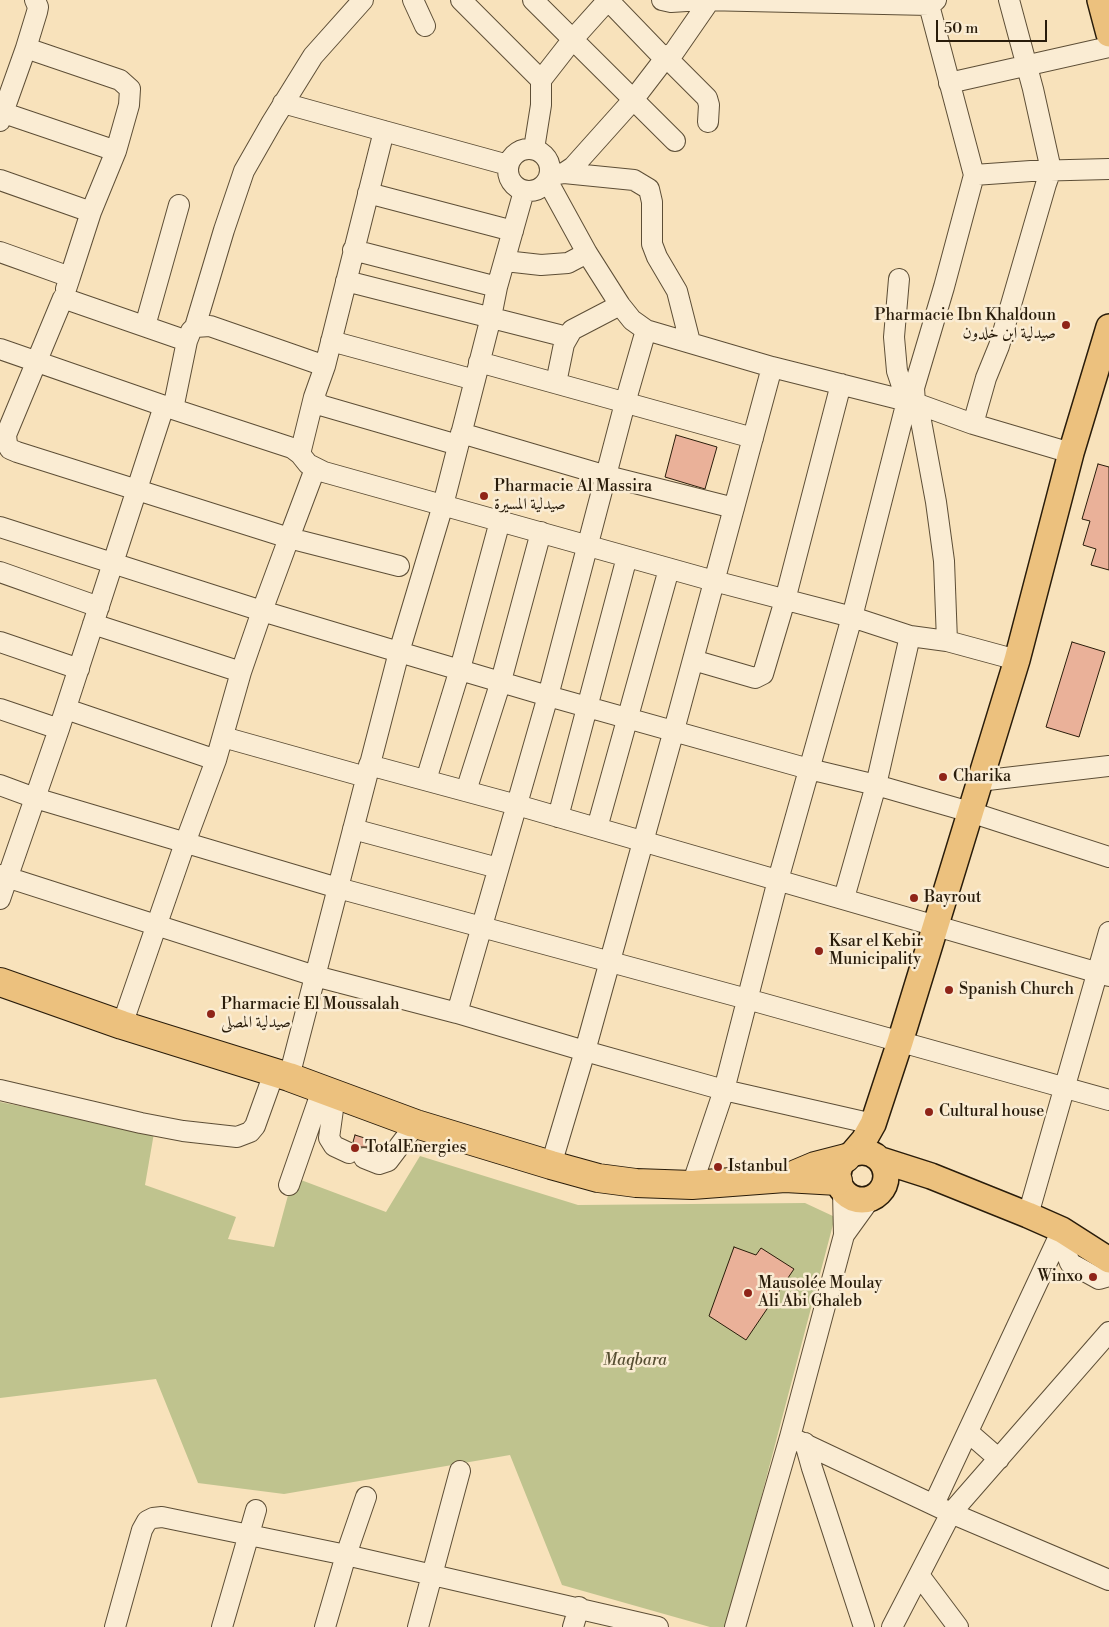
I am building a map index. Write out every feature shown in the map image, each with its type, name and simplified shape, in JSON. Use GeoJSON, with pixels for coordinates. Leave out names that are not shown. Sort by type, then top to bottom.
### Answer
{"type":"FeatureCollection","features":[{"type":"Feature","properties":{"kind":"highway"},"geometry":{"type":"LineString","coordinates":[[0,982],[122,1025],[281,1075],[416,1124],[598,1178],[636,1183],[692,1184],[785,1178],[815,1166],[861,1173]]}},
{"type":"Feature","properties":{"kind":"main road"},"geometry":{"type":"LineString","coordinates":[[1100,0],[1109,34]]}},
{"type":"Feature","properties":{"kind":"main road"},"geometry":{"type":"LineString","coordinates":[[1109,327],[1071,453],[1017,660],[874,1124],[861,1173],[908,1178],[931,1176],[1028,1215],[1066,1233],[1109,1260]]}},
{"type":"Feature","properties":{"kind":"street"},"geometry":{"type":"LineString","coordinates":[[35,0],[38,7],[2,117],[116,151]]}},
{"type":"Feature","properties":{"kind":"street"},"geometry":{"type":"LineString","coordinates":[[0,899],[4,876],[36,798],[137,490],[169,407],[244,171],[283,103],[313,56],[363,0]]}},
{"type":"Feature","properties":{"kind":"street"},"geometry":{"type":"LineString","coordinates":[[413,0],[425,26]]}},
{"type":"Feature","properties":{"kind":"street"},"geometry":{"type":"LineString","coordinates":[[461,0],[541,80]]}},
{"type":"Feature","properties":{"kind":"street"},"geometry":{"type":"LineString","coordinates":[[534,0],[675,141]]}},
{"type":"Feature","properties":{"kind":"street"},"geometry":{"type":"LineString","coordinates":[[534,150],[541,105],[541,80],[573,39],[608,0],[659,53],[666,57],[707,98],[709,105],[708,122]]}},
{"type":"Feature","properties":{"kind":"street"},"geometry":{"type":"LineString","coordinates":[[662,0],[671,2],[710,0],[931,2],[974,176],[944,287],[918,371],[852,617],[778,880],[724,1090],[692,1184]]}},
{"type":"Feature","properties":{"kind":"street"},"geometry":{"type":"LineString","coordinates":[[710,0],[674,52],[666,57],[633,100],[573,167],[554,177],[538,190],[524,191],[513,184],[508,172],[508,165],[515,154],[528,149],[541,152],[550,162],[554,177],[587,253],[620,306],[632,320],[646,330],[772,367],[911,402],[973,424],[1071,453]]}},
{"type":"Feature","properties":{"kind":"street"},"geometry":{"type":"LineString","coordinates":[[973,424],[986,378],[999,346],[1051,170],[1010,0]]}},
{"type":"Feature","properties":{"kind":"street"},"geometry":{"type":"LineString","coordinates":[[950,83],[1109,46]]}},
{"type":"Feature","properties":{"kind":"street"},"geometry":{"type":"LineString","coordinates":[[26,48],[120,80],[130,89],[130,98],[116,151],[91,212],[63,298],[8,428],[6,435],[10,449],[289,538],[399,566]]}},
{"type":"Feature","properties":{"kind":"street"},"geometry":{"type":"LineString","coordinates":[[283,103],[508,165]]}},
{"type":"Feature","properties":{"kind":"street"},"geometry":{"type":"LineString","coordinates":[[300,454],[314,397],[325,366],[384,131]]}},
{"type":"Feature","properties":{"kind":"street"},"geometry":{"type":"LineString","coordinates":[[974,176],[1051,170],[1109,169]]}},
{"type":"Feature","properties":{"kind":"street"},"geometry":{"type":"LineString","coordinates":[[554,177],[634,180],[648,189],[652,202],[652,244],[657,258],[677,291],[690,342]]}},
{"type":"Feature","properties":{"kind":"street"},"geometry":{"type":"LineString","coordinates":[[0,180],[91,212]]}},
{"type":"Feature","properties":{"kind":"street"},"geometry":{"type":"LineString","coordinates":[[0,1090],[183,1131],[236,1137],[250,1132],[255,1126],[281,1075],[315,976],[398,652],[443,504],[497,287],[524,191]]}},
{"type":"Feature","properties":{"kind":"street"},"geometry":{"type":"LineString","coordinates":[[368,193],[513,231]]}},
{"type":"Feature","properties":{"kind":"street"},"geometry":{"type":"LineString","coordinates":[[145,326],[179,205]]}},
{"type":"Feature","properties":{"kind":"street"},"geometry":{"type":"LineString","coordinates":[[353,250],[497,287]]}},
{"type":"Feature","properties":{"kind":"street"},"geometry":{"type":"LineString","coordinates":[[0,252],[70,277]]}},
{"type":"Feature","properties":{"kind":"street"},"geometry":{"type":"LineString","coordinates":[[505,261],[541,265],[568,263],[587,253]]}},
{"type":"Feature","properties":{"kind":"street"},"geometry":{"type":"LineString","coordinates":[[899,279],[894,337],[897,371],[921,421],[936,502],[944,569],[947,642]]}},
{"type":"Feature","properties":{"kind":"street"},"geometry":{"type":"LineString","coordinates":[[346,281],[567,337]]}},
{"type":"Feature","properties":{"kind":"street"},"geometry":{"type":"LineString","coordinates":[[63,298],[145,326],[191,334],[210,326],[325,366]]}},
{"type":"Feature","properties":{"kind":"street"},"geometry":{"type":"LineString","coordinates":[[556,383],[564,344],[572,330],[620,306]]}},
{"type":"Feature","properties":{"kind":"street"},"geometry":{"type":"LineString","coordinates":[[457,1013],[548,696],[646,330]]}},
{"type":"Feature","properties":{"kind":"street"},"geometry":{"type":"LineString","coordinates":[[331,341],[477,371],[556,383],[753,438]]}},
{"type":"Feature","properties":{"kind":"street"},"geometry":{"type":"LineString","coordinates":[[0,349],[292,448],[315,469],[669,569],[852,617],[910,636],[947,642],[1017,660]]}},
{"type":"Feature","properties":{"kind":"street"},"geometry":{"type":"LineString","coordinates":[[551,1165],[674,730],[772,367]]}},
{"type":"Feature","properties":{"kind":"street"},"geometry":{"type":"LineString","coordinates":[[693,660],[755,678],[763,674],[785,600],[841,384]]}},
{"type":"Feature","properties":{"kind":"street"},"geometry":{"type":"LineString","coordinates":[[314,397],[325,407],[734,508]]}},
{"type":"Feature","properties":{"kind":"street"},"geometry":{"type":"LineString","coordinates":[[122,1025],[216,760],[262,610],[315,469]]}},
{"type":"Feature","properties":{"kind":"street"},"geometry":{"type":"LineString","coordinates":[[426,780],[460,669],[500,521]]}},
{"type":"Feature","properties":{"kind":"street"},"geometry":{"type":"LineString","coordinates":[[0,527],[398,652],[548,696],[970,812],[1109,857]]}},
{"type":"Feature","properties":{"kind":"street"},"geometry":{"type":"LineString","coordinates":[[466,791],[501,681],[541,532]]}},
{"type":"Feature","properties":{"kind":"street"},"geometry":{"type":"LineString","coordinates":[[558,817],[627,557]]}},
{"type":"Feature","properties":{"kind":"street"},"geometry":{"type":"LineString","coordinates":[[597,828],[669,569]]}},
{"type":"Feature","properties":{"kind":"street"},"geometry":{"type":"LineString","coordinates":[[0,572],[96,615],[242,672]]}},
{"type":"Feature","properties":{"kind":"street"},"geometry":{"type":"LineString","coordinates":[[844,898],[876,785],[910,636]]}},
{"type":"Feature","properties":{"kind":"street"},"geometry":{"type":"LineString","coordinates":[[0,642],[79,670]]}},
{"type":"Feature","properties":{"kind":"street"},"geometry":{"type":"LineString","coordinates":[[0,709],[59,729]]}},
{"type":"Feature","properties":{"kind":"street"},"geometry":{"type":"LineString","coordinates":[[66,709],[216,760]]}},
{"type":"Feature","properties":{"kind":"street"},"geometry":{"type":"LineString","coordinates":[[223,737],[368,771],[426,780],[844,898],[935,927],[1103,974]]}},
{"type":"Feature","properties":{"kind":"street"},"geometry":{"type":"LineString","coordinates":[[979,781],[1109,766]]}},
{"type":"Feature","properties":{"kind":"street"},"geometry":{"type":"LineString","coordinates":[[0,786],[338,888],[482,926],[1109,1100]]}},
{"type":"Feature","properties":{"kind":"street"},"geometry":{"type":"LineString","coordinates":[[353,829],[498,868]]}},
{"type":"Feature","properties":{"kind":"street"},"geometry":{"type":"LineString","coordinates":[[4,876],[315,976],[457,1013],[724,1090],[874,1124]]}},
{"type":"Feature","properties":{"kind":"street"},"geometry":{"type":"LineString","coordinates":[[1028,1215],[1065,1088],[1103,974],[1109,932]]}},
{"type":"Feature","properties":{"kind":"street"},"geometry":{"type":"LineString","coordinates":[[328,1092],[329,1138],[334,1146],[379,1164],[388,1161],[416,1124]]}},
{"type":"Feature","properties":{"kind":"street"},"geometry":{"type":"LineString","coordinates":[[289,1185],[328,1092]]}},
{"type":"Feature","properties":{"kind":"street"},"geometry":{"type":"LineString","coordinates":[[735,1627],[798,1440],[844,1234],[861,1173]]}},
{"type":"Feature","properties":{"kind":"street"},"geometry":{"type":"LineString","coordinates":[[1066,1233],[1067,1255],[1070,1262],[1099,1279],[1109,1276]]}},
{"type":"Feature","properties":{"kind":"street"},"geometry":{"type":"LineString","coordinates":[[892,1627],[919,1575],[968,1432],[1066,1233]]}},
{"type":"Feature","properties":{"kind":"street"},"geometry":{"type":"LineString","coordinates":[[943,1509],[999,1459],[1109,1332]]}},
{"type":"Feature","properties":{"kind":"street"},"geometry":{"type":"LineString","coordinates":[[968,1432],[999,1459]]}},
{"type":"Feature","properties":{"kind":"street"},"geometry":{"type":"LineString","coordinates":[[798,1440],[943,1509],[1109,1580]]}},
{"type":"Feature","properties":{"kind":"street"},"geometry":{"type":"LineString","coordinates":[[798,1440],[815,1478],[864,1627]]}},
{"type":"Feature","properties":{"kind":"street"},"geometry":{"type":"LineString","coordinates":[[418,1627],[460,1472]]}},
{"type":"Feature","properties":{"kind":"street"},"geometry":{"type":"LineString","coordinates":[[325,1627],[366,1496]]}},
{"type":"Feature","properties":{"kind":"street"},"geometry":{"type":"LineString","coordinates":[[222,1627],[256,1510]]}},
{"type":"Feature","properties":{"kind":"street"},"geometry":{"type":"LineString","coordinates":[[115,1627],[142,1530],[147,1521],[162,1517],[346,1555],[579,1607],[658,1627]]}},
{"type":"Feature","properties":{"kind":"street"},"geometry":{"type":"LineString","coordinates":[[919,1575],[958,1627]]}},
{"type":"Feature","properties":{"kind":"street"},"geometry":{"type":"LineString","coordinates":[[573,1627],[579,1607]]}},
{"type":"Feature","properties":{"kind":"green space","name":"Maqbara"},"geometry":{"type":"Polygon","coordinates":[[[0,1102],[154,1133],[145,1185],[236,1217],[228,1239],[274,1247],[293,1177],[386,1212],[420,1156],[578,1205],[805,1203],[835,1217],[727,1627],[710,1627],[562,1585],[510,1455],[284,1494],[198,1483],[156,1379],[0,1398],[0,1102]]]}},
{"type":"Feature","properties":{"kind":"building"},"geometry":{"type":"Polygon","coordinates":[[[676,435],[717,447],[705,489],[665,477],[676,435]]]}},
{"type":"Feature","properties":{"kind":"building"},"geometry":{"type":"Polygon","coordinates":[[[1098,464],[1109,467],[1109,570],[1091,565],[1096,549],[1083,545],[1090,521],[1082,519],[1098,464]]]}},
{"type":"Feature","properties":{"kind":"building"},"geometry":{"type":"Polygon","coordinates":[[[1072,642],[1105,652],[1079,737],[1046,727],[1072,642]]]}},
{"type":"Feature","properties":{"kind":"building"},"geometry":{"type":"Polygon","coordinates":[[[355,1135],[371,1140],[368,1147],[359,1147],[353,1142],[355,1135]]]}},
{"type":"Feature","properties":{"kind":"building","name":"Mausolée Moulay Ali Abi Ghaleb"},"geometry":{"type":"Polygon","coordinates":[[[734,1247],[756,1255],[761,1248],[794,1269],[746,1340],[709,1316],[734,1247]]]}},
{"type":"Feature","properties":{"kind":"place","name":"Pharmacie Ibn Khaldoun صيدلية ابن خلدون"},"geometry":{"type":"Point","coordinates":[1066,325]}},
{"type":"Feature","properties":{"kind":"place","name":"Pharmacie Al Massira صيدلية المسيرة"},"geometry":{"type":"Point","coordinates":[484,496]}},
{"type":"Feature","properties":{"kind":"place","name":"Charika"},"geometry":{"type":"Point","coordinates":[943,777]}},
{"type":"Feature","properties":{"kind":"place","name":"Bayrout"},"geometry":{"type":"Point","coordinates":[914,898]}},
{"type":"Feature","properties":{"kind":"place","name":"Ksar el Kebir Municipality"},"geometry":{"type":"Point","coordinates":[819,951]}},
{"type":"Feature","properties":{"kind":"place","name":"Spanish Church"},"geometry":{"type":"Point","coordinates":[949,990]}},
{"type":"Feature","properties":{"kind":"place","name":"Pharmacie El Moussalah صيدلية المصلى"},"geometry":{"type":"Point","coordinates":[211,1014]}},
{"type":"Feature","properties":{"kind":"place","name":"Cultural house"},"geometry":{"type":"Point","coordinates":[929,1112]}},
{"type":"Feature","properties":{"kind":"place","name":"TotalEnergies"},"geometry":{"type":"Point","coordinates":[355,1148]}},
{"type":"Feature","properties":{"kind":"place","name":"Istanbul"},"geometry":{"type":"Point","coordinates":[718,1167]}},
{"type":"Feature","properties":{"kind":"place","name":"Winxo"},"geometry":{"type":"Point","coordinates":[1093,1277]}},
{"type":"Feature","properties":{"kind":"place","name":"Mausolée Moulay Ali Abi Ghaleb"},"geometry":{"type":"Point","coordinates":[748,1293]}}]}
